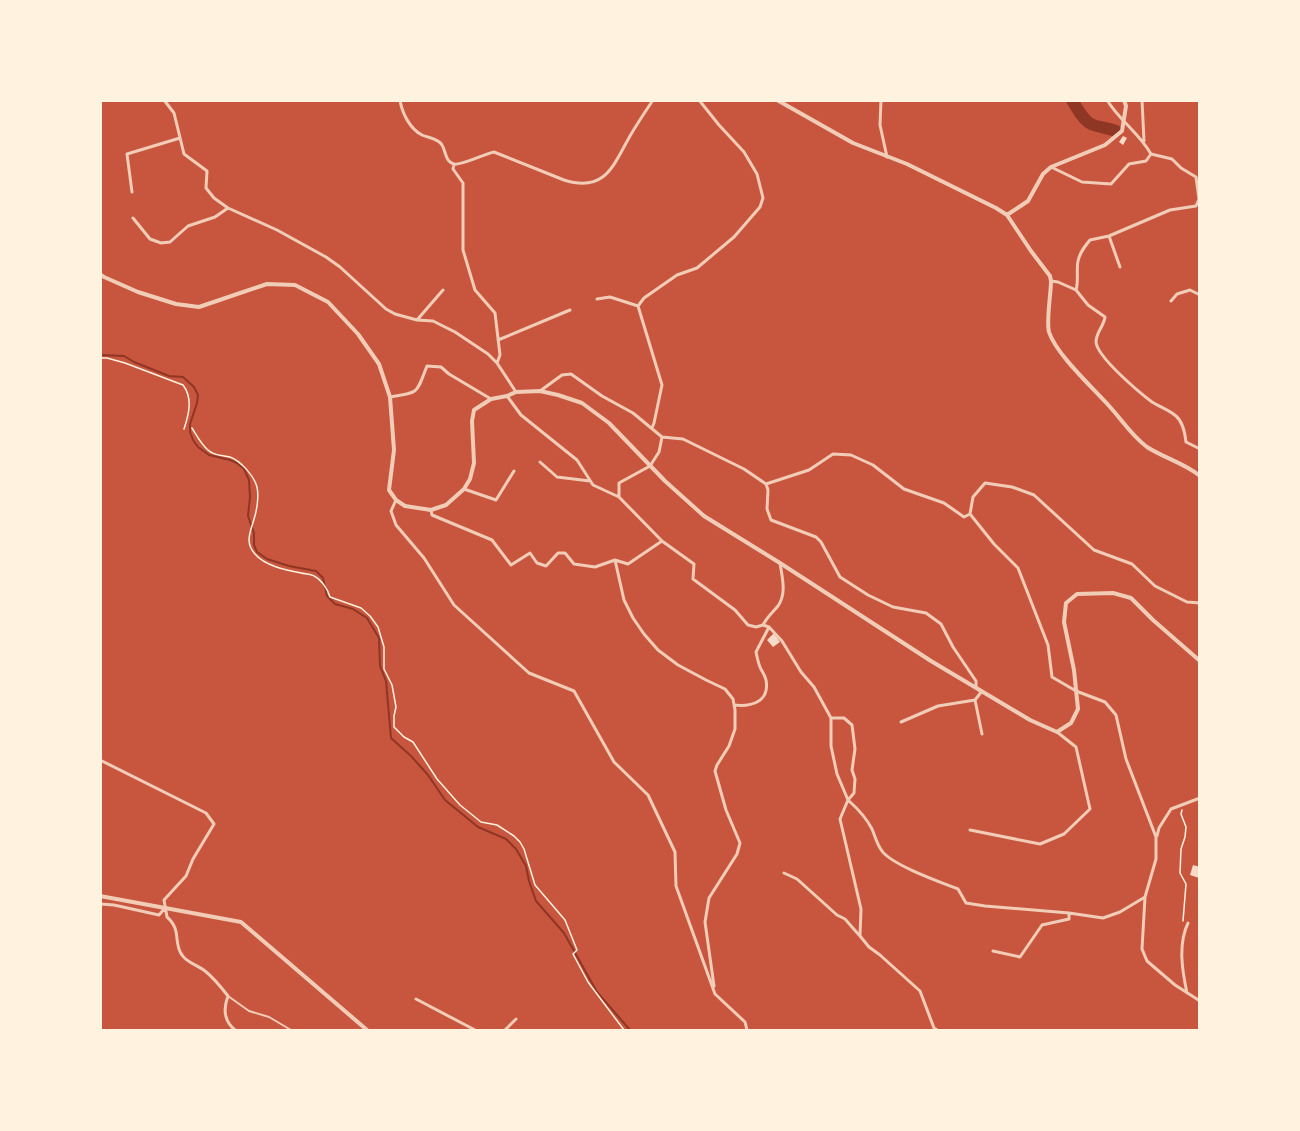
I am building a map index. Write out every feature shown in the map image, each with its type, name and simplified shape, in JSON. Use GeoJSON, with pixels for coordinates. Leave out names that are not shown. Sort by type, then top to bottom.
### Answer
{"type":"FeatureCollection","features":[{"type":"Feature","properties":{"kind":"street"},"geometry":{"type":"LineString","coordinates":[[164,100],[174,113],[184,154],[207,171],[206,188],[214,198],[228,208],[326,256],[386,309],[417,320],[433,321],[455,332],[488,354],[497,363],[516,392]]}},
{"type":"Feature","properties":{"kind":"street"},"geometry":{"type":"LineString","coordinates":[[400,100],[409,123],[420,134],[442,144],[450,162],[454,164],[487,153],[494,153],[572,182],[585,183],[595,182],[609,172],[653,100]]}},
{"type":"Feature","properties":{"kind":"street"},"geometry":{"type":"LineString","coordinates":[[638,306],[644,298],[677,275],[697,268],[734,237],[760,207],[763,198],[757,174],[744,152],[699,100]]}},
{"type":"Feature","properties":{"kind":"street"},"geometry":{"type":"LineString","coordinates":[[777,100],[853,143],[907,164],[1007,215],[1046,269],[1052,281],[1048,329],[1059,350],[1134,436],[1149,448],[1200,476]]}},
{"type":"Feature","properties":{"kind":"street"},"geometry":{"type":"LineString","coordinates":[[881,100],[880,125],[887,157]]}},
{"type":"Feature","properties":{"kind":"street"},"geometry":{"type":"LineString","coordinates":[[1076,290],[1079,282],[1077,262],[1090,240],[1109,236],[1170,210],[1196,206],[1199,199],[1196,177],[1172,159],[1151,154],[1145,143],[1112,110],[1107,100]]}},
{"type":"Feature","properties":{"kind":"street"},"geometry":{"type":"LineString","coordinates":[[1007,215],[1028,201],[1043,174],[1051,167],[1105,145],[1122,131],[1126,106],[1124,100]]}},
{"type":"Feature","properties":{"kind":"street"},"geometry":{"type":"LineString","coordinates":[[1142,100],[1145,143]]}},
{"type":"Feature","properties":{"kind":"street"},"geometry":{"type":"LineString","coordinates":[[132,192],[127,154],[180,138]]}},
{"type":"Feature","properties":{"kind":"street"},"geometry":{"type":"LineString","coordinates":[[1051,167],[1082,182],[1111,184],[1129,164],[1146,161],[1151,154]]}},
{"type":"Feature","properties":{"kind":"street"},"geometry":{"type":"LineString","coordinates":[[454,164],[453,169],[463,183],[463,250],[475,290],[495,313],[500,355],[497,363]]}},
{"type":"Feature","properties":{"kind":"street"},"geometry":{"type":"LineString","coordinates":[[133,218],[150,239],[160,243],[170,242],[188,226],[215,217],[228,208]]}},
{"type":"Feature","properties":{"kind":"street"},"geometry":{"type":"LineString","coordinates":[[1109,236],[1120,267]]}},
{"type":"Feature","properties":{"kind":"street"},"geometry":{"type":"LineString","coordinates":[[100,274],[138,292],[176,304],[199,307],[267,284],[295,285],[328,302],[358,333],[379,364],[390,397],[394,450],[389,490],[396,500],[405,506],[431,510],[446,505],[464,489],[470,479],[474,463],[472,421],[474,410],[491,399],[516,392],[540,391],[582,403],[609,423],[665,481],[704,516],[931,661],[1030,720],[1057,732],[1076,747],[1090,809],[1064,834],[1040,844],[970,830]]}},
{"type":"Feature","properties":{"kind":"street"},"geometry":{"type":"LineString","coordinates":[[1052,281],[1076,290],[1088,305],[1105,317],[1104,325],[1097,333],[1098,350],[1113,368],[1153,402],[1178,417],[1184,429],[1186,442],[1200,449]]}},
{"type":"Feature","properties":{"kind":"street"},"geometry":{"type":"LineString","coordinates":[[417,320],[443,290]]}},
{"type":"Feature","properties":{"kind":"street"},"geometry":{"type":"LineString","coordinates":[[1171,301],[1177,294],[1190,290],[1200,295]]}},
{"type":"Feature","properties":{"kind":"street"},"geometry":{"type":"LineString","coordinates":[[597,298],[610,297],[638,306]]}},
{"type":"Feature","properties":{"kind":"street"},"geometry":{"type":"LineString","coordinates":[[638,306],[662,385],[652,428]]}},
{"type":"Feature","properties":{"kind":"street"},"geometry":{"type":"LineString","coordinates":[[498,340],[570,310]]}},
{"type":"Feature","properties":{"kind":"street"},"geometry":{"type":"LineString","coordinates":[[390,397],[412,394],[418,390],[427,366],[441,367],[491,399]]}},
{"type":"Feature","properties":{"kind":"street"},"geometry":{"type":"LineString","coordinates":[[540,391],[562,375],[570,374],[602,396],[633,413],[662,436],[683,439],[744,470],[766,484],[767,509],[771,520],[816,537],[840,577],[868,595],[893,607],[926,613],[942,624],[953,647],[976,681],[976,688]]}},
{"type":"Feature","properties":{"kind":"street"},"geometry":{"type":"LineString","coordinates":[[507,396],[521,415],[577,460],[593,485],[619,497],[662,541],[694,564],[693,579],[735,610],[748,625],[756,627],[763,624],[767,616],[779,605],[784,594],[780,563]]}},
{"type":"Feature","properties":{"kind":"street"},"geometry":{"type":"LineString","coordinates":[[619,497],[619,483],[650,466],[659,452],[662,436]]}},
{"type":"Feature","properties":{"kind":"street"},"geometry":{"type":"LineString","coordinates":[[766,484],[809,470],[833,454],[851,456],[873,465],[904,489],[944,503],[964,517],[970,514]]}},
{"type":"Feature","properties":{"kind":"street"},"geometry":{"type":"LineString","coordinates":[[540,462],[557,477],[590,480]]}},
{"type":"Feature","properties":{"kind":"street"},"geometry":{"type":"LineString","coordinates":[[464,489],[496,500],[514,471]]}},
{"type":"Feature","properties":{"kind":"street"},"geometry":{"type":"LineString","coordinates":[[1156,837],[1126,759],[1116,715],[1105,702],[1076,691],[1052,677],[1048,645],[1018,568],[994,544],[970,514],[973,497],[985,483],[1012,487],[1034,495],[1094,550],[1132,564],[1155,586],[1187,602],[1200,603]]}},
{"type":"Feature","properties":{"kind":"street"},"geometry":{"type":"LineString","coordinates":[[396,500],[391,511],[396,525],[424,558],[454,605],[529,673],[574,691],[614,762],[648,795],[675,852],[676,886],[715,994],[745,1022],[747,1030]]}},
{"type":"Feature","properties":{"kind":"street"},"geometry":{"type":"LineString","coordinates":[[431,510],[432,515],[492,540],[511,565],[530,553],[537,563],[546,566],[558,554],[566,553],[574,564],[595,567],[615,560],[628,564],[662,541]]}},
{"type":"Feature","properties":{"kind":"street"},"geometry":{"type":"LineString","coordinates":[[615,560],[624,600],[644,634],[658,650],[678,664],[725,689],[733,699],[735,729],[729,746],[715,771],[726,810],[740,843],[737,854],[709,898],[705,922],[715,994]]}},
{"type":"Feature","properties":{"kind":"street"},"geometry":{"type":"LineString","coordinates":[[1057,732],[1071,723],[1078,709],[1074,670],[1064,622],[1065,603],[1077,594],[1113,593],[1131,598],[1200,661]]}},
{"type":"Feature","properties":{"kind":"street"},"geometry":{"type":"LineString","coordinates":[[763,624],[782,640],[831,717],[831,746],[837,774],[848,800],[860,811],[882,852],[899,864],[958,889],[966,903],[1103,918],[1120,912],[1145,897]]}},
{"type":"Feature","properties":{"kind":"street"},"geometry":{"type":"LineString","coordinates":[[734,705],[755,704],[763,697],[767,688],[756,652],[769,627]]}},
{"type":"Feature","properties":{"kind":"street"},"geometry":{"type":"LineString","coordinates":[[901,722],[938,706],[975,700],[982,691]]}},
{"type":"Feature","properties":{"kind":"street"},"geometry":{"type":"LineString","coordinates":[[975,700],[982,734]]}},
{"type":"Feature","properties":{"kind":"street"},"geometry":{"type":"LineString","coordinates":[[831,717],[844,718],[852,725],[855,749],[852,770],[855,778],[854,793],[848,800],[840,819],[861,909],[860,936]]}},
{"type":"Feature","properties":{"kind":"street"},"geometry":{"type":"LineString","coordinates":[[100,760],[206,813],[214,824],[193,859],[186,876],[164,900],[167,916],[177,930],[182,955],[209,975],[228,996],[249,1011],[269,1017],[291,1030]]}},
{"type":"Feature","properties":{"kind":"street"},"geometry":{"type":"LineString","coordinates":[[1200,798],[1171,809],[1159,828],[1156,837],[1156,859],[1145,897],[1142,949],[1146,961],[1175,986],[1200,1001]]}},
{"type":"Feature","properties":{"kind":"street"},"geometry":{"type":"LineString","coordinates":[[784,873],[796,879],[844,919],[869,947],[920,991],[934,1028],[937,1030]]}},
{"type":"Feature","properties":{"kind":"street"},"geometry":{"type":"LineString","coordinates":[[100,896],[241,922],[367,1030]]}},
{"type":"Feature","properties":{"kind":"street"},"geometry":{"type":"LineString","coordinates":[[100,904],[159,915],[165,908]]}},
{"type":"Feature","properties":{"kind":"street"},"geometry":{"type":"LineString","coordinates":[[993,951],[1020,957],[1042,925],[1069,919],[1069,913]]}},
{"type":"Feature","properties":{"kind":"street"},"geometry":{"type":"LineString","coordinates":[[1185,922],[1182,974],[1187,993]]}},
{"type":"Feature","properties":{"kind":"street"},"geometry":{"type":"LineString","coordinates":[[228,996],[224,1014],[235,1030]]}},
{"type":"Feature","properties":{"kind":"street"},"geometry":{"type":"LineString","coordinates":[[416,999],[475,1030]]}},
{"type":"Feature","properties":{"kind":"street"},"geometry":{"type":"LineString","coordinates":[[505,1030],[516,1019]]}},
{"type":"Feature","properties":{"kind":"path"},"geometry":{"type":"LineString","coordinates":[[100,358],[125,363],[183,385],[188,391],[190,403],[184,429]]}},
{"type":"Feature","properties":{"kind":"path"},"geometry":{"type":"LineString","coordinates":[[192,428],[209,452],[231,458],[242,464],[257,486],[257,506],[250,528],[249,542],[253,552],[265,562],[315,576],[327,587],[330,597],[361,608],[378,627],[384,647],[384,669],[392,685],[396,707],[394,727],[413,742],[437,779],[460,805],[481,822],[497,825],[520,842],[535,885],[565,920],[577,950],[573,954],[588,982],[624,1030]]}},
{"type":"Feature","properties":{"kind":"path"},"geometry":{"type":"LineString","coordinates":[[1185,802],[1181,814],[1186,828],[1181,849],[1180,873],[1186,884],[1185,922]]}},
{"type":"Feature","properties":{"kind":"building"},"geometry":{"type":"Polygon","coordinates":[[[1123,136],[1127,138],[1123,145],[1119,142],[1123,136]]]}},
{"type":"Feature","properties":{"kind":"building"},"geometry":{"type":"Polygon","coordinates":[[[774,633],[780,642],[773,647],[767,640],[774,633]]]}},
{"type":"Feature","properties":{"kind":"building"},"geometry":{"type":"Polygon","coordinates":[[[1193,865],[1200,867],[1199,878],[1190,875],[1193,865]]]}},
{"type":"Feature","properties":{"kind":"waterway"},"geometry":{"type":"LineString","coordinates":[[1072,100],[1088,122],[1116,131]]}},
{"type":"Feature","properties":{"kind":"waterway"},"geometry":{"type":"LineString","coordinates":[[100,355],[124,356],[169,376],[183,377],[194,387],[198,395],[190,424],[193,440],[209,455],[230,460],[244,469],[249,480],[248,516],[257,552],[267,559],[316,571],[323,578],[327,596],[335,604],[353,609],[367,618],[379,638],[380,666],[386,681],[391,738],[428,775],[445,800],[478,827],[506,839],[516,849],[526,866],[536,901],[564,933],[597,992],[630,1030]]}}]}
